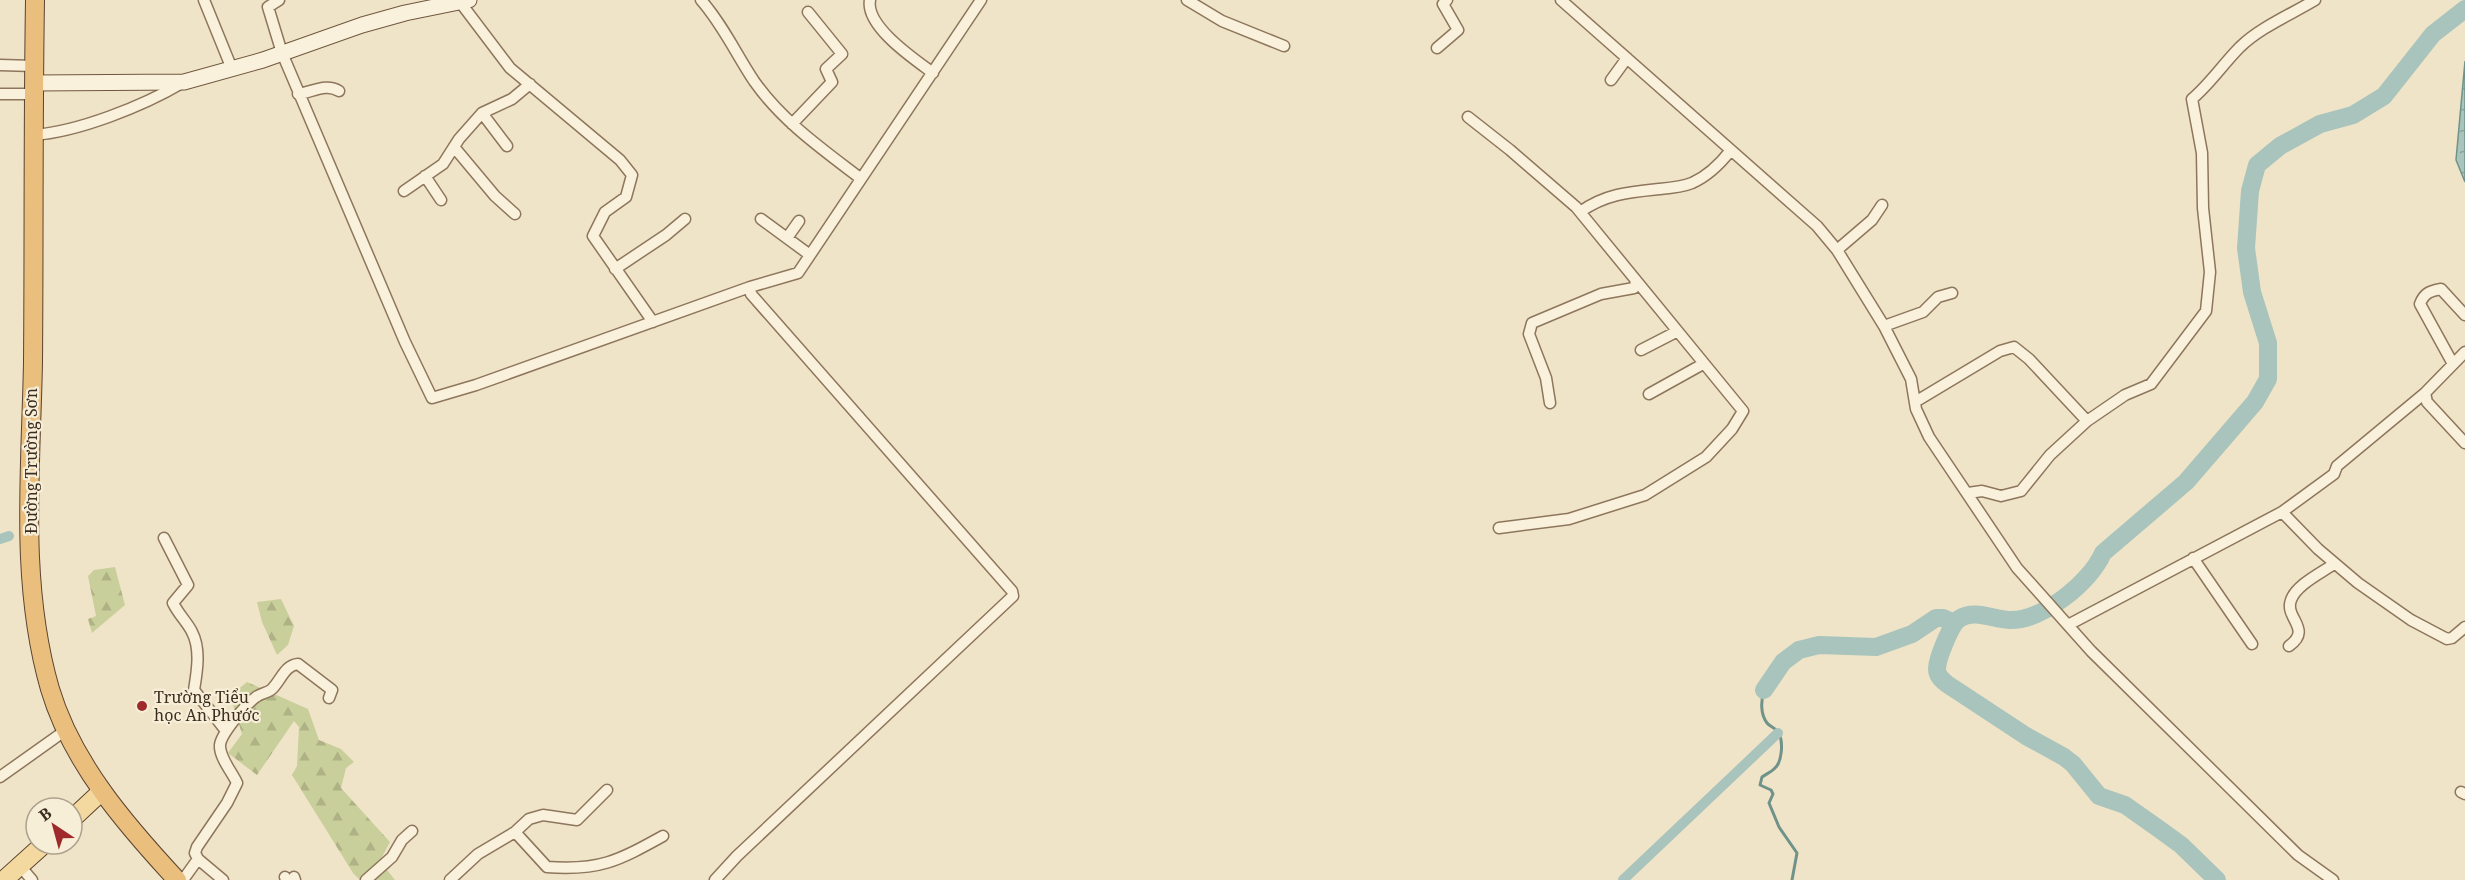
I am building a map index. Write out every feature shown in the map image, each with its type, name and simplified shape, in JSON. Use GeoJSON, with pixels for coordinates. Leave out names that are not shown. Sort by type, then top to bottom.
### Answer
{"type":"FeatureCollection","features":[{"type":"Feature","properties":{"kind":"highway","name":"Đường Trường Sơn"},"geometry":{"type":"LineString","coordinates":[[35,0],[34,287],[28,462],[30,561],[36,625],[50,690],[66,730],[102,791],[133,832],[177,880]]}},
{"type":"Feature","properties":{"kind":"main road"},"geometry":{"type":"LineString","coordinates":[[34,81],[184,82],[282,53],[362,25],[405,13],[465,1]]}},
{"type":"Feature","properties":{"kind":"main road"},"geometry":{"type":"LineString","coordinates":[[84,808],[102,791]]}},
{"type":"Feature","properties":{"kind":"main road"},"geometry":{"type":"LineString","coordinates":[[4,880],[31,856]]}},
{"type":"Feature","properties":{"kind":"street"},"geometry":{"type":"LineString","coordinates":[[204,0],[232,69]]}},
{"type":"Feature","properties":{"kind":"street"},"geometry":{"type":"LineString","coordinates":[[279,0],[268,7],[282,53],[405,342],[432,398],[476,385],[750,287],[798,273],[981,0]]}},
{"type":"Feature","properties":{"kind":"street"},"geometry":{"type":"LineString","coordinates":[[701,0],[716,17],[754,81],[792,124],[860,178]]}},
{"type":"Feature","properties":{"kind":"street"},"geometry":{"type":"LineString","coordinates":[[870,0],[872,15],[880,29],[933,74]]}},
{"type":"Feature","properties":{"kind":"street"},"geometry":{"type":"LineString","coordinates":[[1187,0],[1222,21],[1284,46]]}},
{"type":"Feature","properties":{"kind":"street"},"geometry":{"type":"LineString","coordinates":[[1437,48],[1458,30],[1443,4],[1447,0]]}},
{"type":"Feature","properties":{"kind":"street"},"geometry":{"type":"LineString","coordinates":[[1561,0],[1817,226],[1837,250],[1884,326],[1911,379],[1915,402],[1929,438],[2017,568],[2064,622],[2298,855],[2333,880]]}},
{"type":"Feature","properties":{"kind":"street"},"geometry":{"type":"LineString","coordinates":[[465,1],[500,58],[620,160],[632,175],[626,197],[605,212],[592,236],[653,322]]}},
{"type":"Feature","properties":{"kind":"street"},"geometry":{"type":"LineString","coordinates":[[1968,494],[1982,491],[2001,496],[2021,491],[2054,450],[2087,421],[2125,395],[2151,384],[2206,311],[2210,272],[2203,208],[2202,153],[2192,99],[2204,89],[2240,47],[2310,1]]}},
{"type":"Feature","properties":{"kind":"street"},"geometry":{"type":"LineString","coordinates":[[792,124],[832,82],[826,69],[842,54],[808,12]]}},
{"type":"Feature","properties":{"kind":"street"},"geometry":{"type":"LineString","coordinates":[[1611,80],[1627,58]]}},
{"type":"Feature","properties":{"kind":"street"},"geometry":{"type":"LineString","coordinates":[[0,65],[34,81]]}},
{"type":"Feature","properties":{"kind":"street"},"geometry":{"type":"LineString","coordinates":[[0,94],[34,81]]}},
{"type":"Feature","properties":{"kind":"street"},"geometry":{"type":"LineString","coordinates":[[33,135],[50,134],[92,122],[149,100],[184,82]]}},
{"type":"Feature","properties":{"kind":"street"},"geometry":{"type":"LineString","coordinates":[[404,191],[443,164],[482,113],[512,99],[530,84]]}},
{"type":"Feature","properties":{"kind":"street"},"geometry":{"type":"LineString","coordinates":[[298,94],[331,86],[339,91]]}},
{"type":"Feature","properties":{"kind":"street"},"geometry":{"type":"LineString","coordinates":[[482,113],[507,146]]}},
{"type":"Feature","properties":{"kind":"street"},"geometry":{"type":"LineString","coordinates":[[1468,117],[1510,150],[1580,212],[1743,411],[1732,429],[1706,458],[1645,495],[1569,519],[1499,528]]}},
{"type":"Feature","properties":{"kind":"street"},"geometry":{"type":"LineString","coordinates":[[454,147],[495,196],[515,214]]}},
{"type":"Feature","properties":{"kind":"street"},"geometry":{"type":"LineString","coordinates":[[1580,212],[1599,200],[1615,194],[1677,187],[1692,183],[1719,166],[1731,150]]}},
{"type":"Feature","properties":{"kind":"street"},"geometry":{"type":"LineString","coordinates":[[425,176],[441,200]]}},
{"type":"Feature","properties":{"kind":"street"},"geometry":{"type":"LineString","coordinates":[[1837,250],[1872,220],[1882,205]]}},
{"type":"Feature","properties":{"kind":"street"},"geometry":{"type":"LineString","coordinates":[[615,269],[666,235],[685,219]]}},
{"type":"Feature","properties":{"kind":"street"},"geometry":{"type":"LineString","coordinates":[[761,219],[810,255]]}},
{"type":"Feature","properties":{"kind":"street"},"geometry":{"type":"LineString","coordinates":[[787,238],[799,221]]}},
{"type":"Feature","properties":{"kind":"street"},"geometry":{"type":"LineString","coordinates":[[1550,403],[1546,378],[1529,334],[1532,323],[1601,294],[1634,288],[1635,279]]}},
{"type":"Feature","properties":{"kind":"street"},"geometry":{"type":"LineString","coordinates":[[715,880],[737,856],[1013,596],[1012,591],[890,449],[751,294],[750,287]]}},
{"type":"Feature","properties":{"kind":"street"},"geometry":{"type":"LineString","coordinates":[[2453,364],[2421,304],[2422,297],[2430,291],[2441,289],[2465,315]]}},
{"type":"Feature","properties":{"kind":"street"},"geometry":{"type":"LineString","coordinates":[[1884,326],[1923,312],[1938,297],[1952,293]]}},
{"type":"Feature","properties":{"kind":"street"},"geometry":{"type":"LineString","coordinates":[[1641,350],[1676,332]]}},
{"type":"Feature","properties":{"kind":"street"},"geometry":{"type":"LineString","coordinates":[[1915,402],[2000,351],[2014,347],[2029,359],[2087,421]]}},
{"type":"Feature","properties":{"kind":"street"},"geometry":{"type":"LineString","coordinates":[[2064,622],[2282,512],[2334,474],[2337,466],[2425,393],[2465,352]]}},
{"type":"Feature","properties":{"kind":"street"},"geometry":{"type":"LineString","coordinates":[[1649,394],[1703,364]]}},
{"type":"Feature","properties":{"kind":"street"},"geometry":{"type":"LineString","coordinates":[[2425,393],[2427,402],[2465,442]]}},
{"type":"Feature","properties":{"kind":"street"},"geometry":{"type":"LineString","coordinates":[[2282,512],[2334,564],[2411,620],[2443,638],[2452,638],[2465,627]]}},
{"type":"Feature","properties":{"kind":"street"},"geometry":{"type":"LineString","coordinates":[[164,538],[188,585],[173,603],[180,618],[192,630],[196,642],[198,656],[194,690],[226,731]]}},
{"type":"Feature","properties":{"kind":"street"},"geometry":{"type":"LineString","coordinates":[[2193,558],[2252,644]]}},
{"type":"Feature","properties":{"kind":"street"},"geometry":{"type":"LineString","coordinates":[[2289,646],[2299,632],[2290,609],[2291,599],[2298,589],[2334,564]]}},
{"type":"Feature","properties":{"kind":"street"},"geometry":{"type":"LineString","coordinates":[[223,880],[198,859],[195,853],[237,783],[221,752],[222,739],[226,731],[257,696],[271,690],[294,664],[298,664],[332,690],[329,698]]}},
{"type":"Feature","properties":{"kind":"street"},"geometry":{"type":"LineString","coordinates":[[0,777],[66,730]]}},
{"type":"Feature","properties":{"kind":"street"},"geometry":{"type":"LineString","coordinates":[[450,880],[478,854],[515,832],[529,819],[537,815],[577,820],[607,790]]}},
{"type":"Feature","properties":{"kind":"street"},"geometry":{"type":"LineString","coordinates":[[366,880],[392,857],[402,840],[412,831]]}},
{"type":"Feature","properties":{"kind":"street"},"geometry":{"type":"LineString","coordinates":[[515,832],[547,867],[573,869],[599,866],[632,853],[663,836]]}},
{"type":"Feature","properties":{"kind":"street"},"geometry":{"type":"LineString","coordinates":[[183,880],[198,859]]}},
{"type":"Feature","properties":{"kind":"street"},"geometry":{"type":"LineString","coordinates":[[20,866],[32,880]]}},
{"type":"Feature","properties":{"kind":"green space"},"geometry":{"type":"Polygon","coordinates":[[[115,567],[125,605],[92,633],[88,619],[96,616],[88,576],[94,570],[115,567]]]}},
{"type":"Feature","properties":{"kind":"green space"},"geometry":{"type":"Polygon","coordinates":[[[281,599],[294,626],[288,645],[277,655],[262,622],[257,602],[281,599]]]}},
{"type":"Feature","properties":{"kind":"green space"},"geometry":{"type":"Polygon","coordinates":[[[247,682],[308,709],[319,740],[341,749],[354,762],[346,768],[341,788],[390,842],[380,861],[395,880],[360,880],[353,873],[292,775],[297,766],[299,727],[294,721],[257,775],[228,753],[242,734],[230,696],[247,682]]]}},
{"type":"Feature","properties":{"kind":"water"},"geometry":{"type":"Polygon","coordinates":[[[2465,61],[2465,182],[2456,160],[2465,61]]]}},
{"type":"Feature","properties":{"kind":"waterway"},"geometry":{"type":"LineString","coordinates":[[2217,880],[2181,845],[2159,829],[2125,805],[2099,796],[2073,764],[2064,757],[2026,736],[1947,684],[1938,674],[1939,658],[1952,628],[1959,619],[1965,616],[2022,619],[2064,598],[2097,565],[2103,553],[2186,482],[2255,402],[2268,379],[2268,343],[2252,292],[2246,248],[2250,191],[2257,165],[2280,146],[2320,124],[2353,115],[2384,96],[2433,34],[2465,9]]}},
{"type":"Feature","properties":{"kind":"waterway"},"geometry":{"type":"LineString","coordinates":[[0,539],[9,536]]}},
{"type":"Feature","properties":{"kind":"waterway"},"geometry":{"type":"LineString","coordinates":[[1764,690],[1783,662],[1799,650],[1819,645],[1876,647],[1912,634],[1936,618],[1943,618],[1954,623]]}},
{"type":"Feature","properties":{"kind":"waterway"},"geometry":{"type":"LineString","coordinates":[[1764,690],[1763,715],[1767,723],[1776,729],[1780,736],[1781,752],[1777,766],[1762,777],[1760,785],[1771,790],[1773,794],[1769,803],[1779,827],[1797,853],[1792,880]]}},
{"type":"Feature","properties":{"kind":"waterway"},"geometry":{"type":"LineString","coordinates":[[1623,880],[1778,733]]}},
{"type":"Feature","properties":{"kind":"place","name":"Trường Tiểu học An Phước"},"geometry":{"type":"Point","coordinates":[142,706]}}]}
